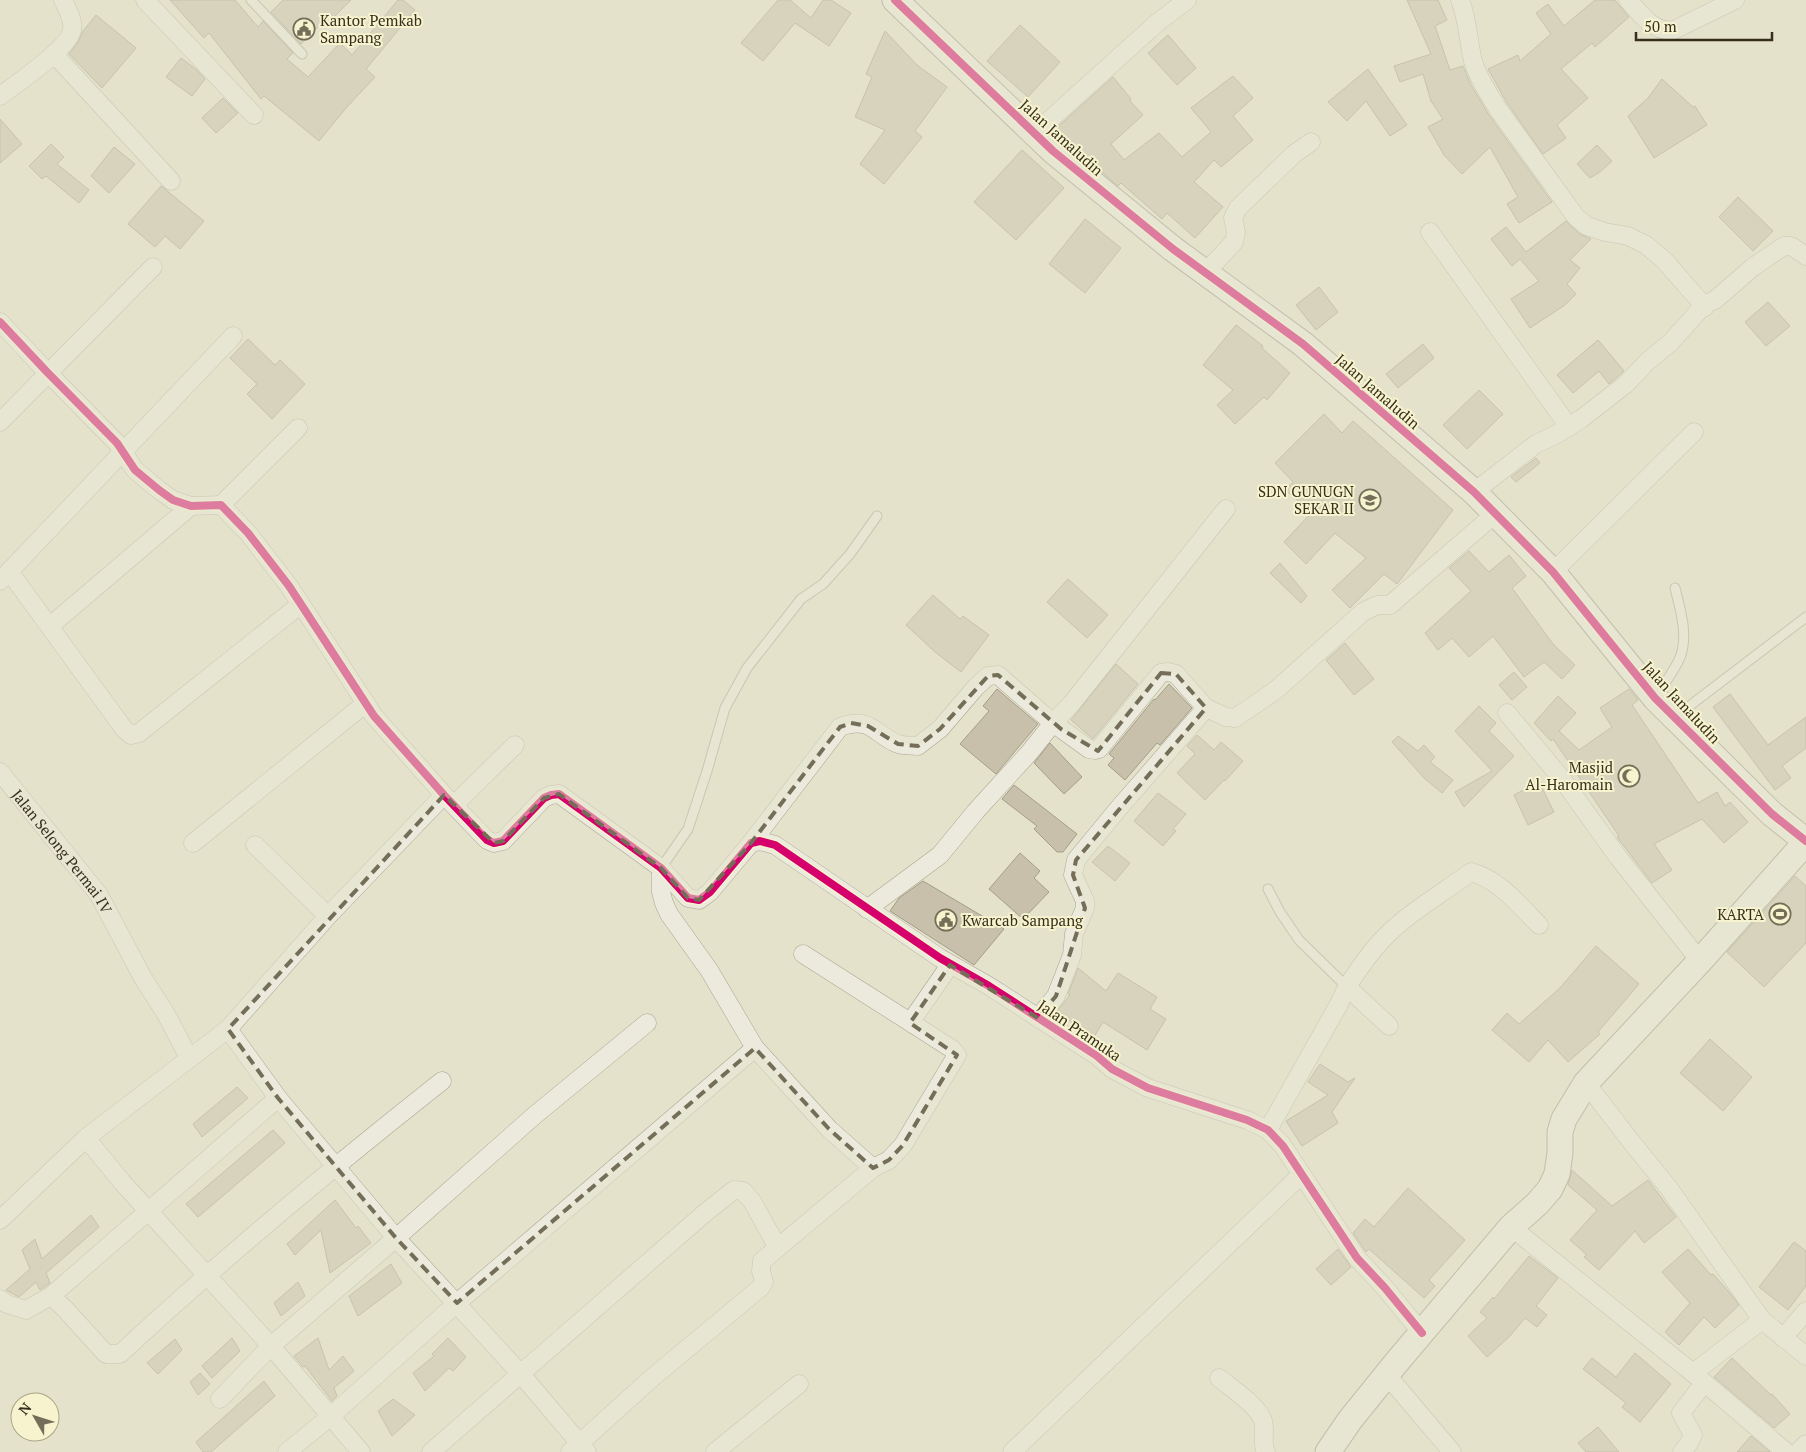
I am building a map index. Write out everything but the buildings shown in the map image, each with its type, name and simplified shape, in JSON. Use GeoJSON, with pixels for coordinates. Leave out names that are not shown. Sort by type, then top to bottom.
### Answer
{"type":"FeatureCollection","features":[{"type":"Feature","properties":{"kind":"street"},"geometry":{"type":"LineString","coordinates":[[0,96],[54,54],[72,31],[71,18],[63,0]]}},
{"type":"Feature","properties":{"kind":"street"},"geometry":{"type":"LineString","coordinates":[[144,0],[254,115]]}},
{"type":"Feature","properties":{"kind":"street","name":"Jalan Jamaludin"},"geometry":{"type":"LineString","coordinates":[[895,0],[1053,151],[1205,273],[1303,344],[1474,492],[1553,572],[1656,698],[1772,814],[1806,842]]}},
{"type":"Feature","properties":{"kind":"street"},"geometry":{"type":"LineString","coordinates":[[1035,133],[1158,22],[1187,0]]}},
{"type":"Feature","properties":{"kind":"street"},"geometry":{"type":"LineString","coordinates":[[1460,0],[1473,60],[1477,73],[1487,92],[1576,216],[1587,226],[1605,232],[1628,236],[1646,245],[1664,260],[1705,307]]}},
{"type":"Feature","properties":{"kind":"street"},"geometry":{"type":"LineString","coordinates":[[1628,0],[1652,25],[1665,31],[1674,30],[1735,0]]}},
{"type":"Feature","properties":{"kind":"street"},"geometry":{"type":"LineString","coordinates":[[54,54],[171,181]]}},
{"type":"Feature","properties":{"kind":"street"},"geometry":{"type":"LineString","coordinates":[[1205,273],[1234,242],[1236,232],[1233,218],[1238,208],[1294,154],[1311,142]]}},
{"type":"Feature","properties":{"kind":"street"},"geometry":{"type":"LineString","coordinates":[[1430,232],[1568,427]]}},
{"type":"Feature","properties":{"kind":"street"},"geometry":{"type":"LineString","coordinates":[[1474,492],[1536,444],[1568,427],[1626,384],[1648,361],[1671,342],[1706,304],[1715,300],[1753,267],[1784,246],[1791,246],[1806,256]]}},
{"type":"Feature","properties":{"kind":"street"},"geometry":{"type":"LineString","coordinates":[[0,422],[47,372],[153,267]]}},
{"type":"Feature","properties":{"kind":"street"},"geometry":{"type":"LineString","coordinates":[[0,322],[117,443],[135,470],[173,500],[191,506],[221,505],[298,428]]}},
{"type":"Feature","properties":{"kind":"street"},"geometry":{"type":"LineString","coordinates":[[233,336],[5,576],[50,626],[124,729],[131,735],[140,733],[301,604]]}},
{"type":"Feature","properties":{"kind":"street"},"geometry":{"type":"LineString","coordinates":[[1553,572],[1694,432]]}},
{"type":"Feature","properties":{"kind":"street"},"geometry":{"type":"LineString","coordinates":[[221,505],[248,533],[289,586],[374,716],[487,840],[494,843],[503,841],[544,798],[559,794],[661,868],[688,898],[700,900],[710,892],[751,843],[840,726],[851,723],[868,726],[898,744],[918,746],[940,730],[976,687],[988,676],[998,675],[1053,723],[1089,749],[1100,749],[1161,673],[1176,674],[1206,708],[1226,717],[1235,718],[1276,690],[1363,612],[1377,605],[1390,605],[1495,514]]}},
{"type":"Feature","properties":{"kind":"street"},"geometry":{"type":"LineString","coordinates":[[50,626],[191,506]]}},
{"type":"Feature","properties":{"kind":"street"},"geometry":{"type":"LineString","coordinates":[[867,909],[940,855],[976,811],[1072,703],[1226,509]]}},
{"type":"Feature","properties":{"kind":"street"},"geometry":{"type":"LineString","coordinates":[[193,843],[366,703]]}},
{"type":"Feature","properties":{"kind":"street"},"geometry":{"type":"LineString","coordinates":[[1038,1018],[1056,996],[1072,955],[1074,934],[1085,908],[1085,901],[1072,875],[1076,860],[1206,708]]}},
{"type":"Feature","properties":{"kind":"street"},"geometry":{"type":"LineString","coordinates":[[1507,713],[1562,779],[1618,857],[1700,962]]}},
{"type":"Feature","properties":{"kind":"street"},"geometry":{"type":"LineString","coordinates":[[0,1220],[86,1138],[228,1029],[328,916],[449,800],[515,746]]}},
{"type":"Feature","properties":{"kind":"street","name":"Jalan Selong Permai IV"},"geometry":{"type":"LineString","coordinates":[[0,772],[99,895],[143,978],[166,1014],[189,1058]]}},
{"type":"Feature","properties":{"kind":"street","name":"Jalan Pramuka"},"geometry":{"type":"LineString","coordinates":[[751,843],[760,841],[775,845],[950,964],[989,986],[1098,1056],[1112,1068],[1148,1088],[1247,1120],[1268,1130],[1282,1146],[1357,1258],[1422,1332]]}},
{"type":"Feature","properties":{"kind":"street"},"geometry":{"type":"LineString","coordinates":[[1328,1452],[1350,1420],[1422,1332],[1511,1227],[1537,1204],[1550,1188],[1557,1174],[1560,1132],[1564,1119],[1586,1083],[1700,962],[1806,842]]}},
{"type":"Feature","properties":{"kind":"street"},"geometry":{"type":"LineString","coordinates":[[255,845],[328,916]]}},
{"type":"Feature","properties":{"kind":"street"},"geometry":{"type":"LineString","coordinates":[[661,868],[661,892],[669,914],[709,970],[755,1048],[829,1129],[873,1168]]}},
{"type":"Feature","properties":{"kind":"street"},"geometry":{"type":"LineString","coordinates":[[1268,1130],[1360,965],[1385,937],[1411,916],[1471,872],[1483,875],[1509,894],[1539,925]]}},
{"type":"Feature","properties":{"kind":"street"},"geometry":{"type":"LineString","coordinates":[[228,1029],[278,1098],[396,1238],[520,1373],[578,1449],[654,1377],[760,1288],[764,1282],[761,1270],[762,1261],[873,1168],[889,1160],[903,1145],[957,1055],[952,1049],[803,954]]}},
{"type":"Feature","properties":{"kind":"street"},"geometry":{"type":"LineString","coordinates":[[913,1024],[914,1017],[950,964]]}},
{"type":"Feature","properties":{"kind":"street"},"geometry":{"type":"LineString","coordinates":[[1347,988],[1390,1026]]}},
{"type":"Feature","properties":{"kind":"street"},"geometry":{"type":"LineString","coordinates":[[220,1399],[271,1346],[535,1115],[647,1024]]}},
{"type":"Feature","properties":{"kind":"street"},"geometry":{"type":"LineString","coordinates":[[287,1452],[331,1416],[457,1303],[755,1048]]}},
{"type":"Feature","properties":{"kind":"street"},"geometry":{"type":"LineString","coordinates":[[51,1296],[106,1354],[120,1354],[206,1276],[336,1165],[442,1081]]}},
{"type":"Feature","properties":{"kind":"street"},"geometry":{"type":"LineString","coordinates":[[1586,1083],[1668,1186],[1762,1320],[1806,1356]]}},
{"type":"Feature","properties":{"kind":"street"},"geometry":{"type":"LineString","coordinates":[[0,1299],[7,1304],[26,1310],[51,1296],[278,1098]]}},
{"type":"Feature","properties":{"kind":"street"},"geometry":{"type":"LineString","coordinates":[[86,1138],[122,1182],[271,1346],[361,1452]]}},
{"type":"Feature","properties":{"kind":"street"},"geometry":{"type":"LineString","coordinates":[[1012,1452],[1301,1175]]}},
{"type":"Feature","properties":{"kind":"street"},"geometry":{"type":"LineString","coordinates":[[431,1452],[706,1212],[734,1190],[743,1191],[752,1201],[778,1248]]}},
{"type":"Feature","properties":{"kind":"street"},"geometry":{"type":"LineString","coordinates":[[1511,1227],[1699,1378],[1786,1452]]}},
{"type":"Feature","properties":{"kind":"street"},"geometry":{"type":"LineString","coordinates":[[1783,1338],[1806,1311]]}},
{"type":"Feature","properties":{"kind":"street"},"geometry":{"type":"LineString","coordinates":[[1682,1452],[1693,1435],[1681,1413],[1699,1378],[1762,1320]]}},
{"type":"Feature","properties":{"kind":"street"},"geometry":{"type":"LineString","coordinates":[[1387,1375],[1452,1452]]}},
{"type":"Feature","properties":{"kind":"street"},"geometry":{"type":"LineString","coordinates":[[1219,1378],[1258,1412],[1263,1421],[1264,1448],[1266,1452]]}},
{"type":"Feature","properties":{"kind":"street"},"geometry":{"type":"LineString","coordinates":[[715,1452],[799,1384]]}},
{"type":"Feature","properties":{"kind":"street"},"geometry":{"type":"LineString","coordinates":[[1798,1452],[1806,1444]]}},
{"type":"Feature","properties":{"kind":"lane"},"geometry":{"type":"LineString","coordinates":[[251,0],[302,54]]}},
{"type":"Feature","properties":{"kind":"lane"},"geometry":{"type":"LineString","coordinates":[[661,868],[688,829],[725,708],[747,668],[801,599],[823,584],[850,554],[877,516]]}},
{"type":"Feature","properties":{"kind":"lane"},"geometry":{"type":"LineString","coordinates":[[1656,698],[1681,655],[1684,623],[1675,588]]}},
{"type":"Feature","properties":{"kind":"lane"},"geometry":{"type":"LineString","coordinates":[[1675,717],[1806,617]]}},
{"type":"Feature","properties":{"kind":"lane"},"geometry":{"type":"LineString","coordinates":[[1268,889],[1280,912],[1299,940],[1347,988]]}},
{"type":"Feature","properties":{"kind":"highlighted area"},"geometry":{"type":"Polygon","coordinates":[[[1161,673],[1176,674],[1206,708],[1076,860],[1073,875],[1085,908],[1056,996],[1038,1018],[950,965],[910,1023],[957,1055],[903,1145],[889,1160],[873,1168],[829,1129],[755,1048],[457,1303],[396,1238],[278,1098],[228,1029],[444,795],[494,843],[503,841],[544,798],[559,794],[661,868],[688,898],[699,900],[751,843],[840,727],[851,723],[868,726],[898,744],[918,746],[940,729],[988,676],[998,675],[1061,729],[1098,751],[1161,673]]]}},
{"type":"Feature","properties":{"kind":"cycle path"},"geometry":{"type":"LineString","coordinates":[[895,0],[1053,151],[1173,249],[1303,344],[1474,492],[1553,572],[1655,698],[1772,814],[1806,841]]}},
{"type":"Feature","properties":{"kind":"cycle path"},"geometry":{"type":"LineString","coordinates":[[0,322],[117,443],[135,470],[173,500],[191,506],[221,505],[248,533],[289,586],[374,716],[487,840],[494,843],[503,841],[544,798],[559,794],[661,868],[688,898],[699,900],[710,892],[751,843],[760,841],[775,845],[940,958],[989,986],[1097,1056],[1112,1069],[1148,1088],[1247,1120],[1268,1130],[1283,1146],[1357,1258],[1385,1288],[1422,1333]]}},
{"type":"Feature","properties":{"kind":"place","name":"Kantor Pemkab Sampang"},"geometry":{"type":"Point","coordinates":[304,29]}},
{"type":"Feature","properties":{"kind":"place","name":"SDN GUNUGN SEKAR II"},"geometry":{"type":"Point","coordinates":[1370,500]}},
{"type":"Feature","properties":{"kind":"place","name":"Masjid Al-Haromain"},"geometry":{"type":"Point","coordinates":[1629,776]}},
{"type":"Feature","properties":{"kind":"place","name":"KARTA"},"geometry":{"type":"Point","coordinates":[1780,914]}},
{"type":"Feature","properties":{"kind":"place","name":"Kwarcab Sampang"},"geometry":{"type":"Point","coordinates":[946,920]}}]}
